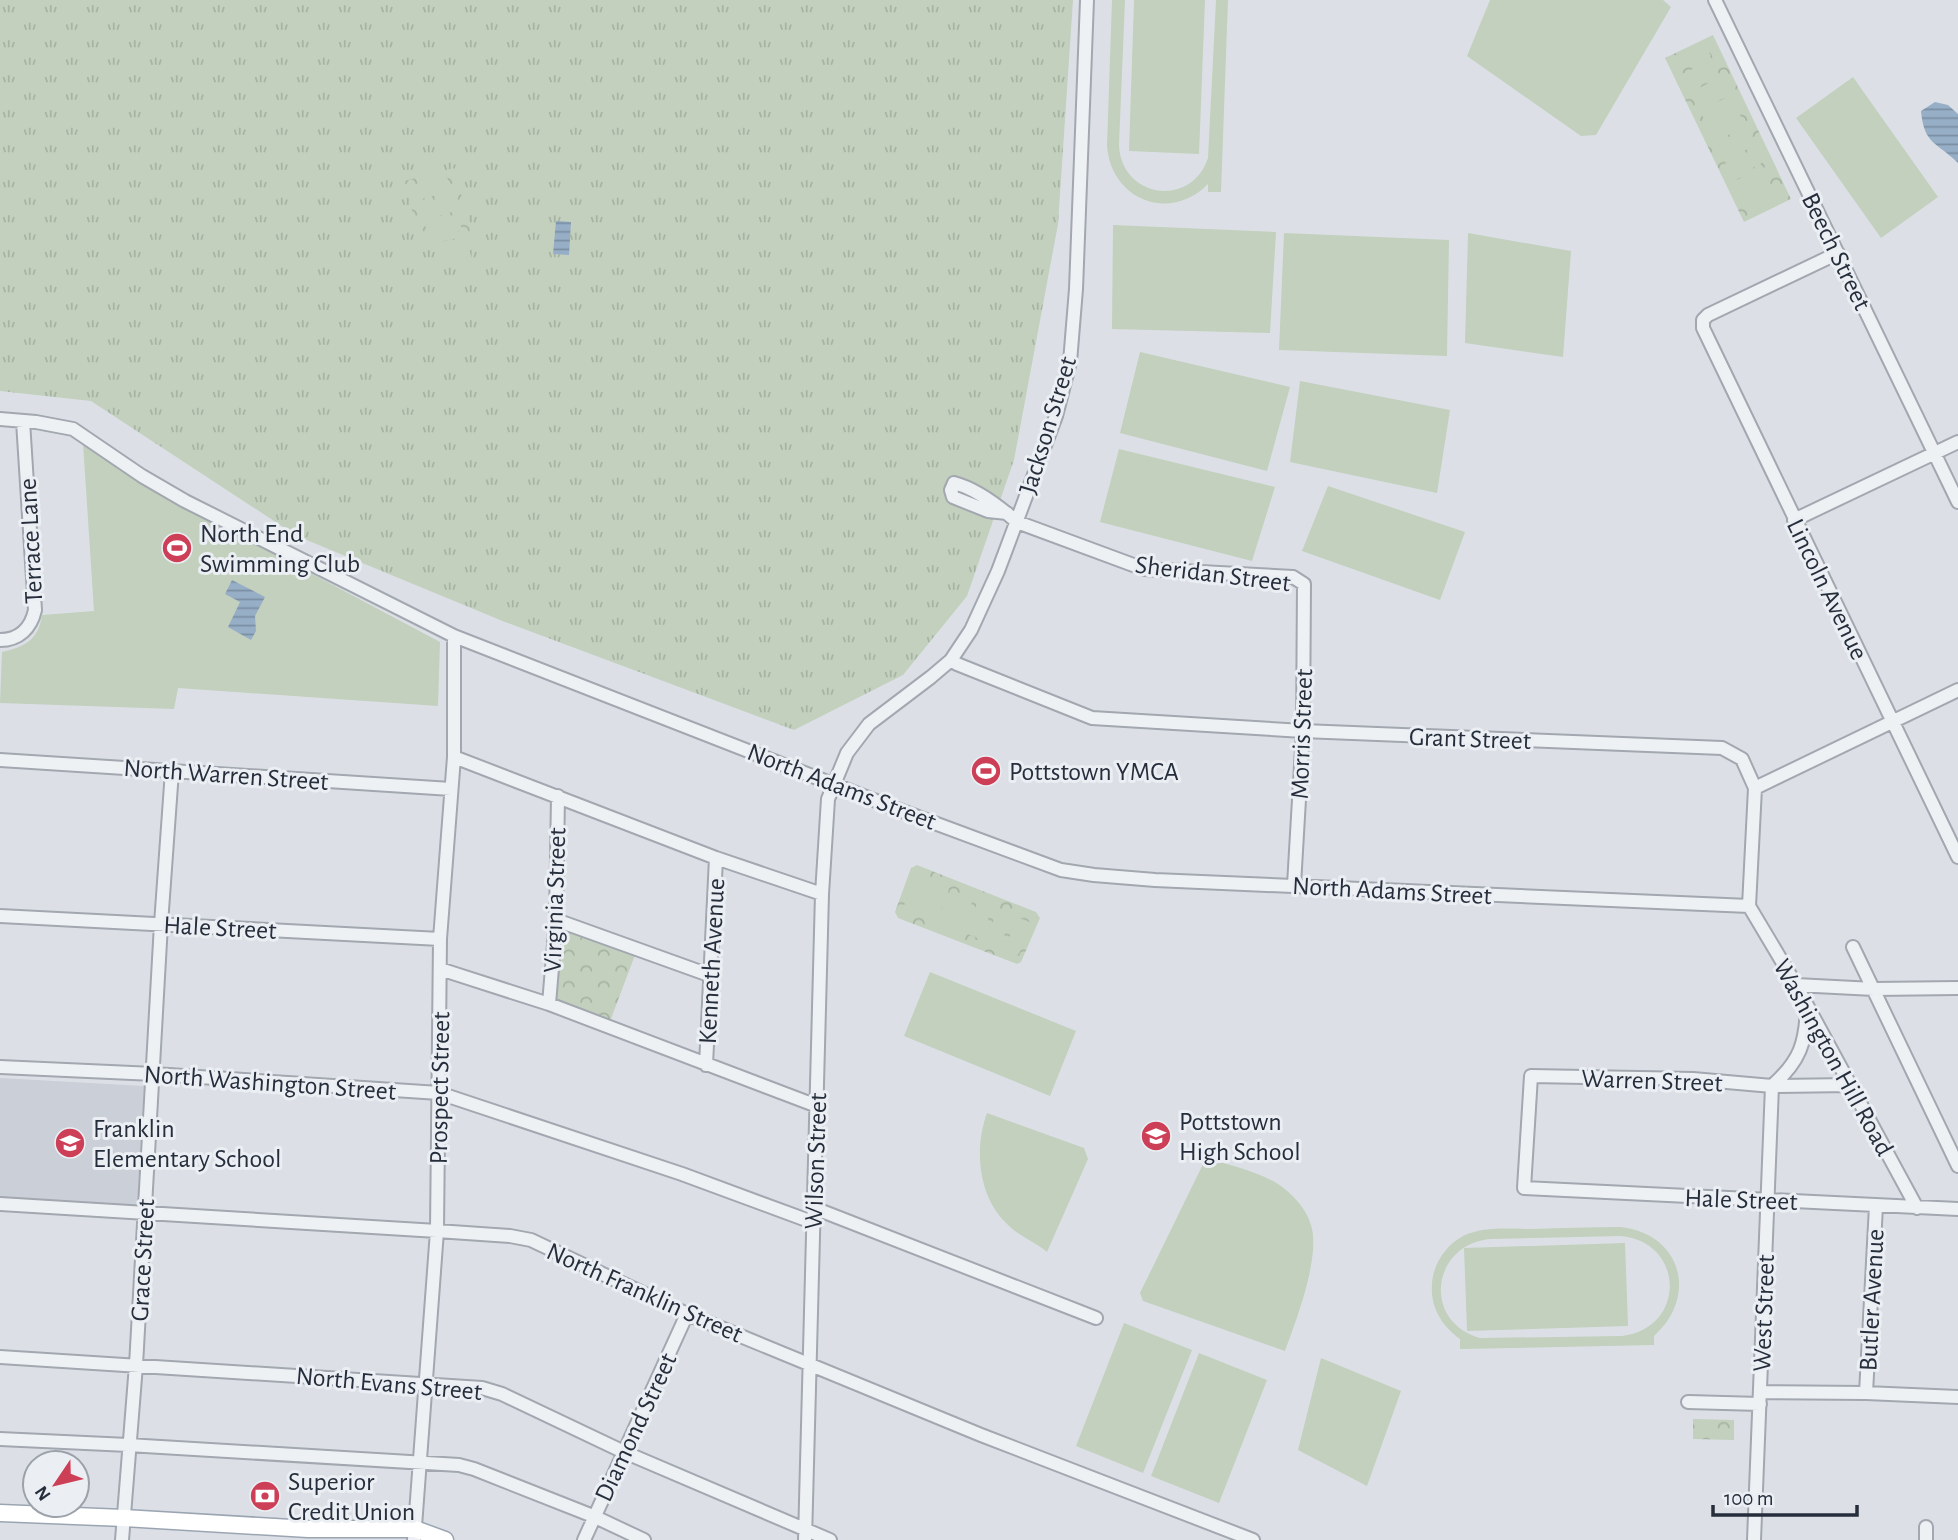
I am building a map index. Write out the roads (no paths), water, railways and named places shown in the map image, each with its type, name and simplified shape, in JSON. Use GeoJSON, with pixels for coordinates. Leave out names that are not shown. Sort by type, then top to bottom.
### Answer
{"type":"FeatureCollection","features":[{"type":"Feature","properties":{"kind":"main road"},"geometry":{"type":"LineString","coordinates":[[0,1513],[124,1518],[308,1534],[414,1534],[445,1540]]}},
{"type":"Feature","properties":{"kind":"street","name":"Jackson Street"},"geometry":{"type":"LineString","coordinates":[[834,783],[847,753],[869,724],[951,660],[977,619],[1012,518],[1056,416],[1070,362],[1076,289],[1087,0]]}},
{"type":"Feature","properties":{"kind":"street","name":"Beech Street"},"geometry":{"type":"LineString","coordinates":[[1715,0],[1958,502]]}},
{"type":"Feature","properties":{"kind":"street","name":"Lincoln Avenue"},"geometry":{"type":"LineString","coordinates":[[1838,253],[1708,316],[1703,320],[1705,335],[1958,857]]}},
{"type":"Feature","properties":{"kind":"street","name":"North Adams Street"},"geometry":{"type":"LineString","coordinates":[[0,419],[73,429],[142,476],[185,501],[454,636],[1061,870],[1094,876],[1143,879],[1749,906]]}},
{"type":"Feature","properties":{"kind":"street","name":"Terrace Lane"},"geometry":{"type":"LineString","coordinates":[[0,640],[22,634],[29,626],[35,610],[23,421]]}},
{"type":"Feature","properties":{"kind":"street"},"geometry":{"type":"LineString","coordinates":[[1794,520],[1958,442]]}},
{"type":"Feature","properties":{"kind":"street","name":"Sheridan Street"},"geometry":{"type":"LineString","coordinates":[[1012,518],[1144,569],[1293,577],[1304,584]]}},
{"type":"Feature","properties":{"kind":"street","name":"Morris Street"},"geometry":{"type":"LineString","coordinates":[[1294,885],[1303,731],[1304,584]]}},
{"type":"Feature","properties":{"kind":"street","name":"Prospect Street"},"geometry":{"type":"LineString","coordinates":[[414,1534],[437,1231],[440,939],[453,757],[454,636]]}},
{"type":"Feature","properties":{"kind":"street","name":"Grant Street"},"geometry":{"type":"LineString","coordinates":[[951,660],[1092,718],[1303,731],[1721,748],[1742,759],[1755,788]]}},
{"type":"Feature","properties":{"kind":"street"},"geometry":{"type":"LineString","coordinates":[[1749,906],[1755,788],[1958,690]]}},
{"type":"Feature","properties":{"kind":"street"},"geometry":{"type":"LineString","coordinates":[[453,757],[716,858],[822,894]]}},
{"type":"Feature","properties":{"kind":"street","name":"North Warren Street"},"geometry":{"type":"LineString","coordinates":[[0,760],[451,789]]}},
{"type":"Feature","properties":{"kind":"street","name":"Grace Street"},"geometry":{"type":"LineString","coordinates":[[122,1540],[136,1365],[172,771]]}},
{"type":"Feature","properties":{"kind":"street","name":"Wilson Street"},"geometry":{"type":"LineString","coordinates":[[805,1535],[822,894],[828,799],[834,783]]}},
{"type":"Feature","properties":{"kind":"street","name":"Virginia Street"},"geometry":{"type":"LineString","coordinates":[[549,1004],[556,920],[558,796]]}},
{"type":"Feature","properties":{"kind":"street","name":"Kenneth Avenue"},"geometry":{"type":"LineString","coordinates":[[706,1065],[716,858]]}},
{"type":"Feature","properties":{"kind":"street","name":"Washington Hill Road"},"geometry":{"type":"LineString","coordinates":[[1749,906],[1796,985],[1917,1208]]}},
{"type":"Feature","properties":{"kind":"street","name":"Hale Street"},"geometry":{"type":"LineString","coordinates":[[0,916],[440,939]]}},
{"type":"Feature","properties":{"kind":"street"},"geometry":{"type":"LineString","coordinates":[[556,920],[709,975]]}},
{"type":"Feature","properties":{"kind":"street"},"geometry":{"type":"LineString","coordinates":[[1853,947],[1958,1166]]}},
{"type":"Feature","properties":{"kind":"street"},"geometry":{"type":"LineString","coordinates":[[440,969],[549,1004],[817,1106]]}},
{"type":"Feature","properties":{"kind":"street"},"geometry":{"type":"LineString","coordinates":[[1796,985],[1874,989],[1958,988]]}},
{"type":"Feature","properties":{"kind":"street"},"geometry":{"type":"LineString","coordinates":[[1772,1086],[1793,1065],[1802,1047],[1807,1006]]}},
{"type":"Feature","properties":{"kind":"street","name":"North Washington Street"},"geometry":{"type":"LineString","coordinates":[[0,1067],[154,1074],[439,1093],[682,1174],[812,1222]]}},
{"type":"Feature","properties":{"kind":"street","name":"Warren Street"},"geometry":{"type":"LineString","coordinates":[[1524,1188],[1531,1076],[1693,1079],[1772,1086],[1850,1085]]}},
{"type":"Feature","properties":{"kind":"street","name":"West Street"},"geometry":{"type":"LineString","coordinates":[[1754,1540],[1772,1086]]}},
{"type":"Feature","properties":{"kind":"street","name":"Hale Street"},"geometry":{"type":"LineString","coordinates":[[1524,1188],[1958,1209]]}},
{"type":"Feature","properties":{"kind":"street","name":"North Franklin Street"},"geometry":{"type":"LineString","coordinates":[[0,1204],[437,1231],[531,1240],[687,1314],[981,1435],[1253,1540]]}},
{"type":"Feature","properties":{"kind":"street","name":"Butler Avenue"},"geometry":{"type":"LineString","coordinates":[[1866,1393],[1876,1206]]}},
{"type":"Feature","properties":{"kind":"street"},"geometry":{"type":"LineString","coordinates":[[814,1208],[1096,1318]]}},
{"type":"Feature","properties":{"kind":"street","name":"Diamond Street"},"geometry":{"type":"LineString","coordinates":[[584,1540],[687,1314]]}},
{"type":"Feature","properties":{"kind":"street","name":"North Evans Street"},"geometry":{"type":"LineString","coordinates":[[0,1357],[482,1388],[502,1394],[805,1535],[830,1540]]}},
{"type":"Feature","properties":{"kind":"street"},"geometry":{"type":"LineString","coordinates":[[1688,1402],[1866,1393],[1958,1397]]}},
{"type":"Feature","properties":{"kind":"street"},"geometry":{"type":"LineString","coordinates":[[0,1439],[421,1465],[459,1465],[593,1516],[644,1540]]}},
{"type":"Feature","properties":{"kind":"water"},"geometry":{"type":"Polygon","coordinates":[[[1935,102],[1948,105],[1958,114],[1958,163],[1933,142],[1925,131],[1921,111],[1935,102]]]}},
{"type":"Feature","properties":{"kind":"water"},"geometry":{"type":"Polygon","coordinates":[[[556,221],[571,222],[569,255],[553,254],[556,221]]]}},
{"type":"Feature","properties":{"kind":"water"},"geometry":{"type":"Polygon","coordinates":[[[232,580],[265,597],[255,616],[256,631],[251,640],[228,627],[240,602],[225,594],[232,580]]]}},
{"type":"Feature","properties":{"kind":"place","name":"North End Swimming Club"},"geometry":{"type":"Point","coordinates":[177,548]}},
{"type":"Feature","properties":{"kind":"place","name":"Pottstown YMCA"},"geometry":{"type":"Point","coordinates":[986,771]}},
{"type":"Feature","properties":{"kind":"place","name":"Pottstown High School"},"geometry":{"type":"Point","coordinates":[1156,1136]}},
{"type":"Feature","properties":{"kind":"place","name":"Franklin Elementary School"},"geometry":{"type":"Point","coordinates":[70,1143]}},
{"type":"Feature","properties":{"kind":"place","name":"Superior Credit Union"},"geometry":{"type":"Point","coordinates":[265,1496]}}]}
